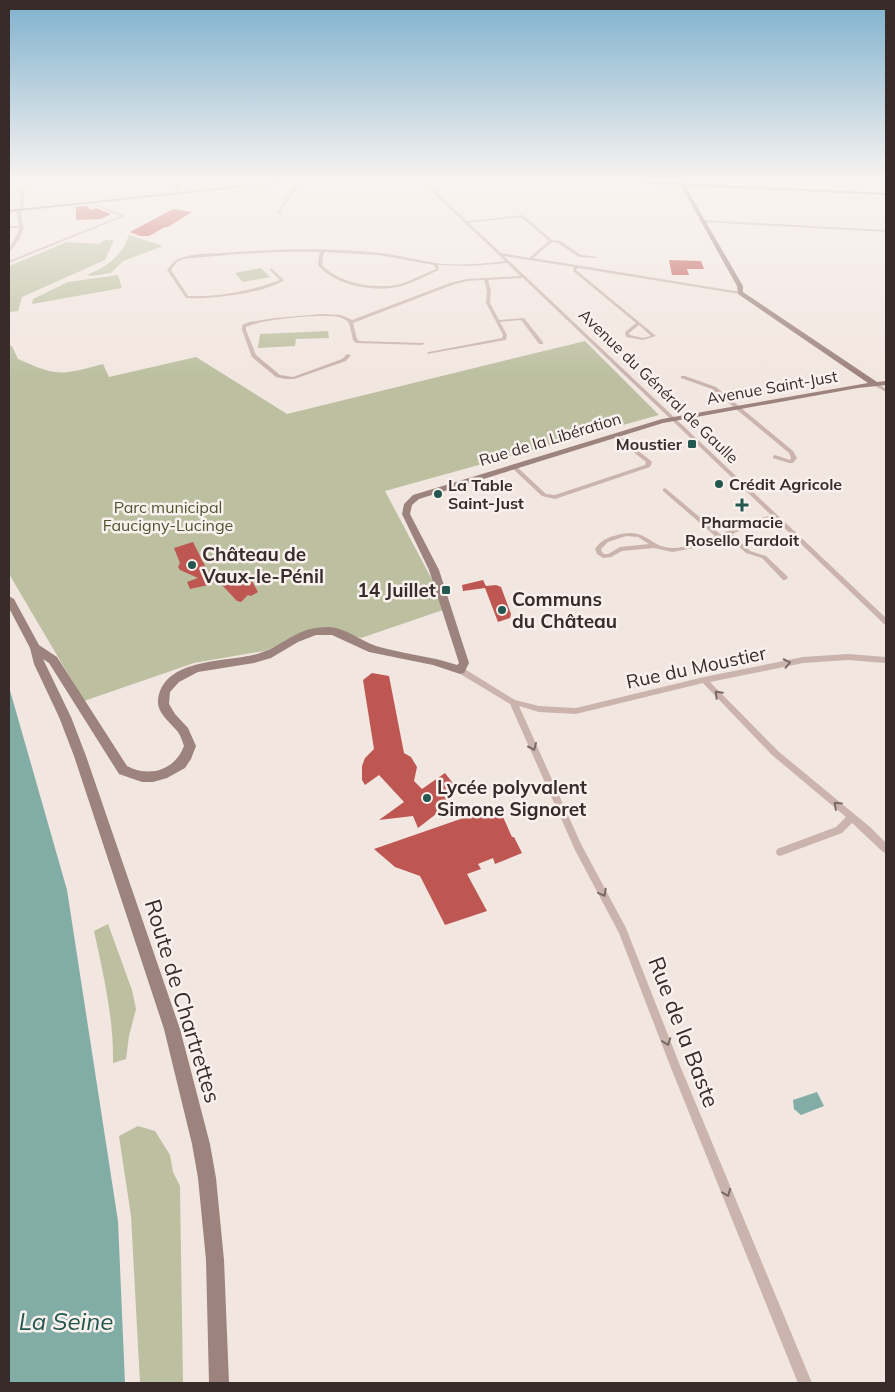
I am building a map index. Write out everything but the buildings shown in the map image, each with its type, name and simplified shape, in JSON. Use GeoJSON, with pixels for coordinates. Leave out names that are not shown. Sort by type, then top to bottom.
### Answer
{"type":"FeatureCollection","features":[{"type":"Feature","properties":{"kind":"street"},"geometry":{"type":"LineString","coordinates":[[9,262],[49,246]]}},
{"type":"Feature","properties":{"kind":"street","name":"Avenue du Général de Gaulle"},"geometry":{"type":"LineString","coordinates":[[491,246],[886,622]]}},
{"type":"Feature","properties":{"kind":"street"},"geometry":{"type":"LineString","coordinates":[[531,258],[544,246]]}},
{"type":"Feature","properties":{"kind":"street"},"geometry":{"type":"LineString","coordinates":[[565,246],[580,256],[596,257]]}},
{"type":"Feature","properties":{"kind":"street"},"geometry":{"type":"LineString","coordinates":[[716,246],[741,289],[740,293]]}},
{"type":"Feature","properties":{"kind":"street"},"geometry":{"type":"LineString","coordinates":[[324,251],[321,256],[320,265],[333,277],[376,286],[390,287],[406,283],[438,269],[435,264]]}},
{"type":"Feature","properties":{"kind":"street"},"geometry":{"type":"LineString","coordinates":[[271,269],[282,280],[244,291],[201,298],[187,298],[170,270],[176,261],[183,258],[247,252],[324,251],[408,258],[435,264],[508,262]]}},
{"type":"Feature","properties":{"kind":"street"},"geometry":{"type":"LineString","coordinates":[[499,254],[740,293],[886,391]]}},
{"type":"Feature","properties":{"kind":"street"},"geometry":{"type":"LineString","coordinates":[[577,266],[574,270],[651,332],[654,336],[643,339],[628,336],[626,333],[639,323]]}},
{"type":"Feature","properties":{"kind":"street"},"geometry":{"type":"LineString","coordinates":[[351,322],[451,284],[486,279],[522,277]]}},
{"type":"Feature","properties":{"kind":"street"},"geometry":{"type":"LineString","coordinates":[[429,353],[504,339],[498,321],[488,303],[489,291],[486,279]]}},
{"type":"Feature","properties":{"kind":"street"},"geometry":{"type":"LineString","coordinates":[[349,355],[344,360],[318,370],[294,378],[285,378],[278,376],[254,356],[244,326],[256,321],[340,316],[351,322],[355,340],[358,342],[422,344]]}},
{"type":"Feature","properties":{"kind":"street"},"geometry":{"type":"LineString","coordinates":[[498,321],[522,319],[541,343]]}},
{"type":"Feature","properties":{"kind":"street"},"geometry":{"type":"LineString","coordinates":[[683,377],[714,388],[791,452],[794,458],[791,462],[775,457]]}},
{"type":"Feature","properties":{"kind":"street","name":"Avenue Saint-Just"},"geometry":{"type":"LineString","coordinates":[[673,419],[886,383]]}},
{"type":"Feature","properties":{"kind":"street","name":"Rue de la Libération"},"geometry":{"type":"LineString","coordinates":[[460,670],[464,663],[434,570],[408,517],[406,510],[410,501],[420,495],[673,419]]}},
{"type":"Feature","properties":{"kind":"street"},"geometry":{"type":"LineString","coordinates":[[514,467],[544,495],[555,497],[648,466],[649,462],[616,436]]}},
{"type":"Feature","properties":{"kind":"street"},"geometry":{"type":"LineString","coordinates":[[665,490],[718,536]]}},
{"type":"Feature","properties":{"kind":"street"},"geometry":{"type":"LineString","coordinates":[[653,546],[643,536],[628,532],[603,541],[598,548],[598,553],[603,556],[609,556],[620,549],[653,546],[666,549],[683,549],[763,519],[776,516]]}},
{"type":"Feature","properties":{"kind":"street"},"geometry":{"type":"LineString","coordinates":[[728,533],[748,552],[764,558],[785,578]]}},
{"type":"Feature","properties":{"kind":"street","name":"Route de Chartrettes"},"geometry":{"type":"LineString","coordinates":[[9,599],[35,648],[39,664],[65,718],[80,756],[172,1029],[187,1083],[207,1178],[211,1214],[219,1383]]}},
{"type":"Feature","properties":{"kind":"street"},"geometry":{"type":"LineString","coordinates":[[35,648],[53,660],[123,770],[140,777],[155,777],[172,771],[179,766],[188,753],[188,738],[166,711],[163,700],[165,691],[175,679],[195,669],[254,659],[305,634],[325,630],[342,635],[373,649],[434,661],[460,670]]}},
{"type":"Feature","properties":{"kind":"street","name":"Rue du Moustier"},"geometry":{"type":"LineString","coordinates":[[460,670],[513,702],[539,709],[576,711],[704,680],[803,660],[848,656],[886,660]]}},
{"type":"Feature","properties":{"kind":"street"},"geometry":{"type":"LineString","coordinates":[[704,680],[775,753],[867,830],[886,849]]}},
{"type":"Feature","properties":{"kind":"street","name":"Rue de la Baste"},"geometry":{"type":"LineString","coordinates":[[513,702],[578,847],[623,931],[676,1068],[805,1383]]}},
{"type":"Feature","properties":{"kind":"street"},"geometry":{"type":"LineString","coordinates":[[780,852],[839,830],[851,818]]}},
{"type":"Feature","properties":{"kind":"green space"},"geometry":{"type":"Polygon","coordinates":[[[57,246],[111,246],[105,260],[22,297],[18,311],[10,312],[9,315],[9,266],[57,246]]]}},
{"type":"Feature","properties":{"kind":"green space"},"geometry":{"type":"Polygon","coordinates":[[[124,246],[163,246],[123,261],[111,273],[87,275],[113,260],[124,246]]]}},
{"type":"Feature","properties":{"kind":"green space"},"geometry":{"type":"Polygon","coordinates":[[[261,268],[270,277],[243,282],[235,273],[261,268]]]}},
{"type":"Feature","properties":{"kind":"green space"},"geometry":{"type":"Polygon","coordinates":[[[118,275],[122,288],[32,304],[33,299],[68,282],[118,275]]]}},
{"type":"Feature","properties":{"kind":"green space"},"geometry":{"type":"Polygon","coordinates":[[[328,331],[329,338],[296,339],[295,346],[258,348],[260,334],[328,331]]]}},
{"type":"Feature","properties":{"kind":"green space","name":"Parc municipal Faucigny-Lucinge"},"geometry":{"type":"Polygon","coordinates":[[[585,341],[659,415],[385,491],[437,589],[443,610],[361,638],[326,627],[264,651],[194,663],[84,701],[9,574],[9,346],[12,346],[18,359],[42,369],[69,372],[103,364],[109,377],[196,357],[287,414],[585,341]]]}},
{"type":"Feature","properties":{"kind":"green space"},"geometry":{"type":"Polygon","coordinates":[[[108,924],[132,990],[136,1009],[129,1036],[126,1059],[113,1063],[110,1013],[94,931],[108,924]]]}},
{"type":"Feature","properties":{"kind":"green space"},"geometry":{"type":"Polygon","coordinates":[[[138,1126],[155,1131],[170,1155],[173,1172],[180,1186],[183,1383],[140,1383],[131,1216],[119,1136],[138,1126]]]}},
{"type":"Feature","properties":{"kind":"water","name":"La Seine"},"geometry":{"type":"Polygon","coordinates":[[[9,687],[67,890],[118,1221],[125,1383],[9,1383],[9,687]]]}},
{"type":"Feature","properties":{"kind":"water"},"geometry":{"type":"Polygon","coordinates":[[[817,1092],[824,1106],[801,1115],[794,1109],[793,1100],[817,1092]]]}},
{"type":"Feature","properties":{"kind":"place","name":"Moustier"},"geometry":{"type":"Point","coordinates":[692,444]}},
{"type":"Feature","properties":{"kind":"place","name":"Crédit Agricole"},"geometry":{"type":"Point","coordinates":[719,484]}},
{"type":"Feature","properties":{"kind":"place","name":"La Table Saint-Just"},"geometry":{"type":"Point","coordinates":[438,494]}},
{"type":"Feature","properties":{"kind":"place","name":"Pharmacie Rosello Fardoit"},"geometry":{"type":"Point","coordinates":[742,505]}},
{"type":"Feature","properties":{"kind":"place","name":"Château de Vaux-le-Pénil"},"geometry":{"type":"Point","coordinates":[192,565]}},
{"type":"Feature","properties":{"kind":"place","name":"14 Juillet"},"geometry":{"type":"Point","coordinates":[446,590]}},
{"type":"Feature","properties":{"kind":"place","name":"Communs du Château"},"geometry":{"type":"Point","coordinates":[502,610]}},
{"type":"Feature","properties":{"kind":"place","name":"Lycée polyvalent Simone Signoret"},"geometry":{"type":"Point","coordinates":[427,798]}}]}
